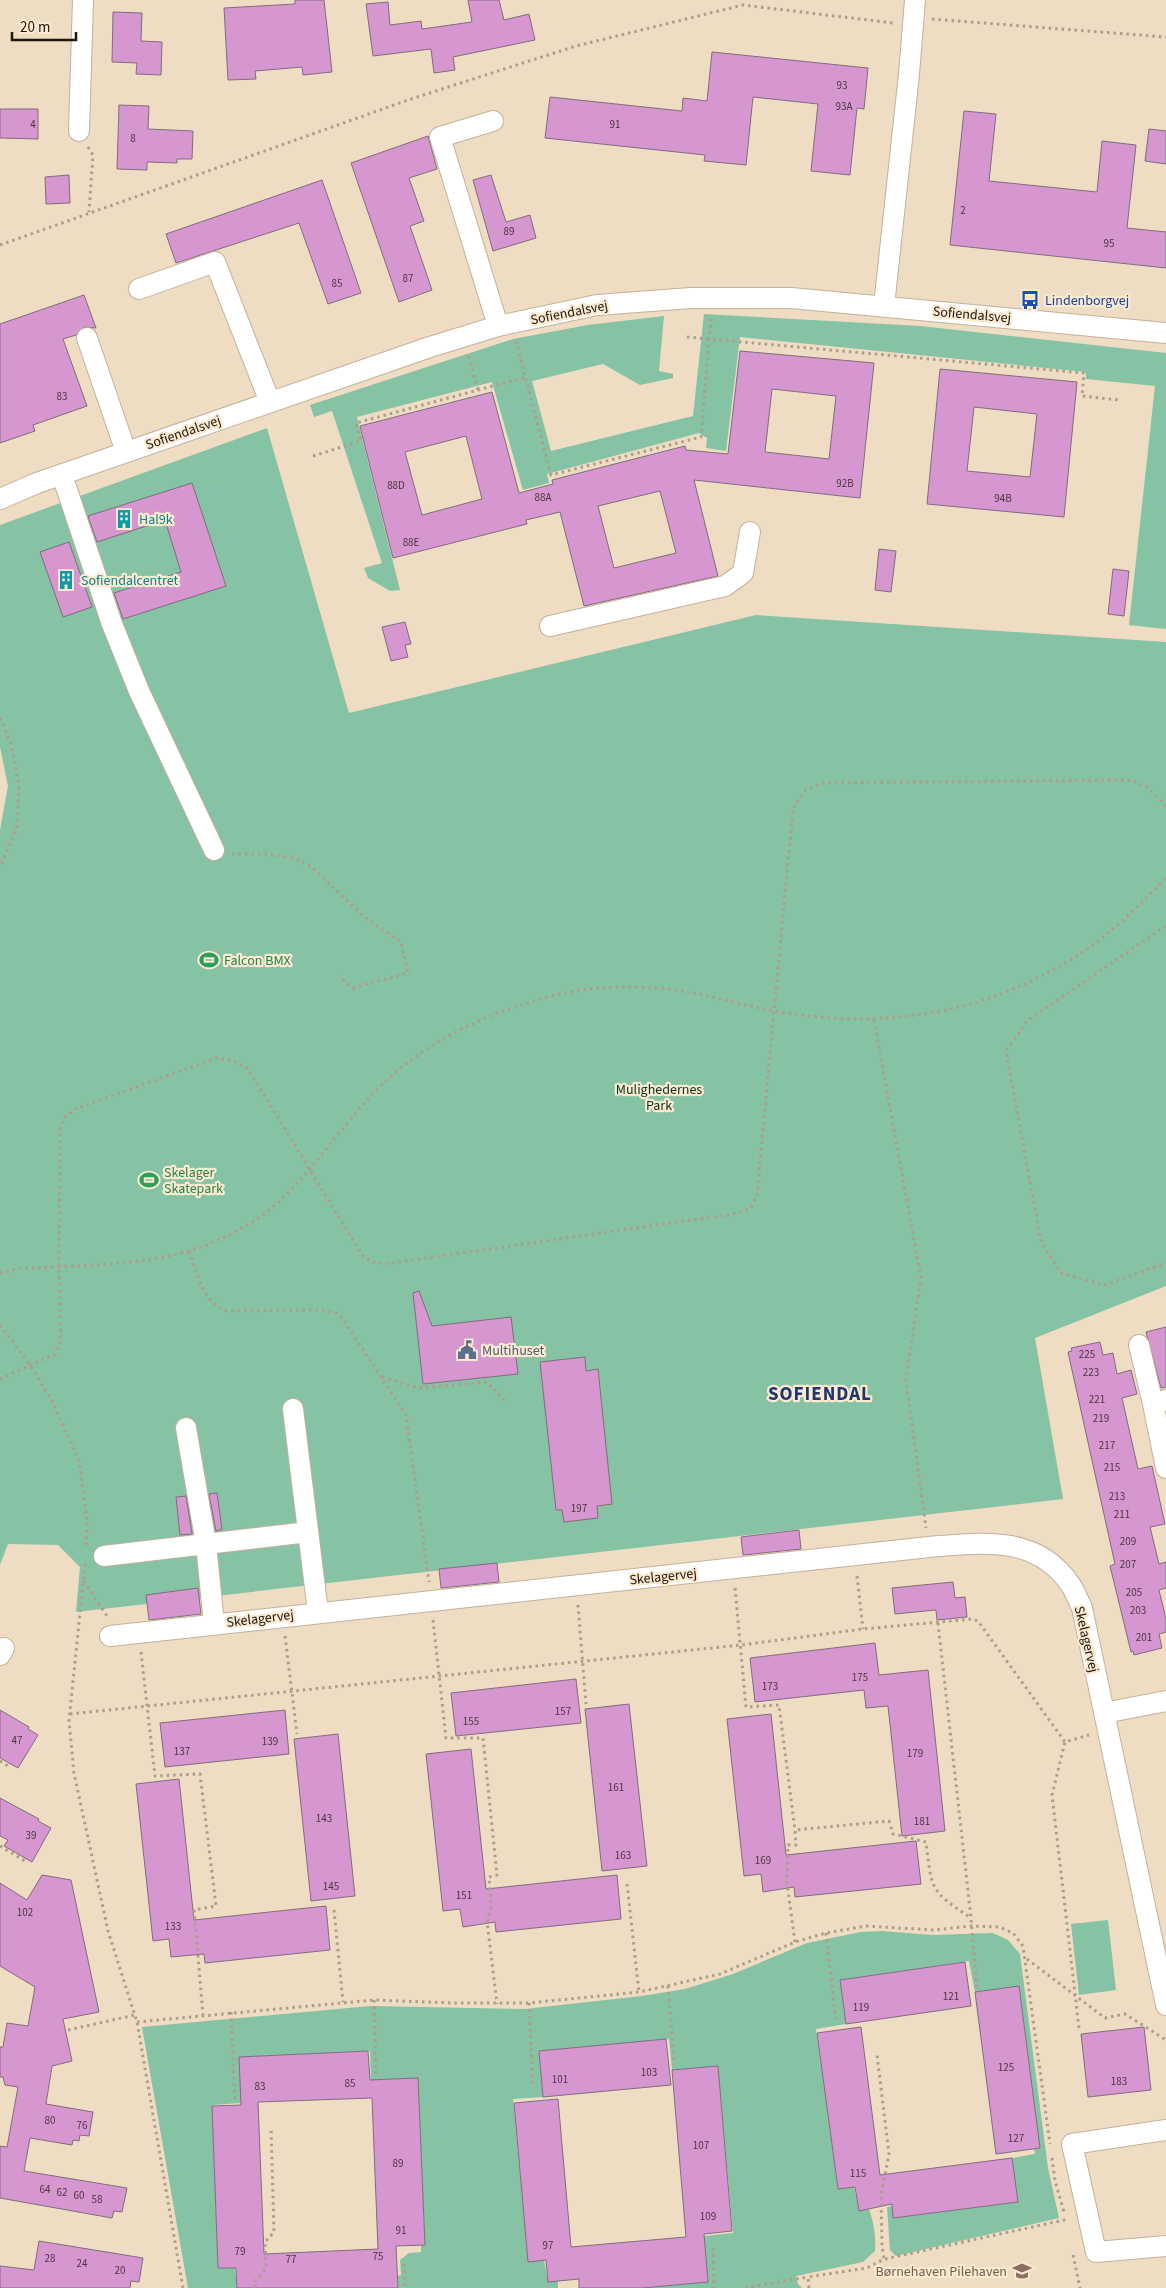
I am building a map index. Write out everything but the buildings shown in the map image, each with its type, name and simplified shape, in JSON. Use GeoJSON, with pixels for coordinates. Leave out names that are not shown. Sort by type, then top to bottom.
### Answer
{"type":"FeatureCollection","features":[{"type":"Feature","properties":{"kind":"street"},"geometry":{"type":"LineString","coordinates":[[79,131],[83,0]]}},
{"type":"Feature","properties":{"kind":"street"},"geometry":{"type":"LineString","coordinates":[[884,306],[914,14]]}},
{"type":"Feature","properties":{"kind":"street"},"geometry":{"type":"LineString","coordinates":[[493,121],[440,136],[505,325]]}},
{"type":"Feature","properties":{"kind":"street"},"geometry":{"type":"LineString","coordinates":[[139,289],[215,262],[270,402]]}},
{"type":"Feature","properties":{"kind":"street","name":"Sofiendalsvej"},"geometry":{"type":"LineString","coordinates":[[0,498],[126,452],[464,336],[597,305],[713,298],[791,298],[1166,333]]}},
{"type":"Feature","properties":{"kind":"street"},"geometry":{"type":"LineString","coordinates":[[87,338],[126,452]]}},
{"type":"Feature","properties":{"kind":"street"},"geometry":{"type":"LineString","coordinates":[[62,475],[112,624],[136,682],[214,850]]}},
{"type":"Feature","properties":{"kind":"street"},"geometry":{"type":"LineString","coordinates":[[550,626],[725,586],[743,573],[750,532]]}},
{"type":"Feature","properties":{"kind":"street"},"geometry":{"type":"LineString","coordinates":[[1139,1345],[1159,1402],[1166,1468]]}},
{"type":"Feature","properties":{"kind":"street"},"geometry":{"type":"LineString","coordinates":[[293,1409],[318,1612]]}},
{"type":"Feature","properties":{"kind":"street"},"geometry":{"type":"LineString","coordinates":[[186,1428],[206,1544],[214,1624]]}},
{"type":"Feature","properties":{"kind":"street"},"geometry":{"type":"LineString","coordinates":[[95,1556],[308,1532]]}},
{"type":"Feature","properties":{"kind":"street","name":"Skelagervej"},"geometry":{"type":"LineString","coordinates":[[110,1636],[929,1547],[1009,1544],[1035,1553],[1052,1564],[1069,1583],[1082,1608],[1166,2005]]}},
{"type":"Feature","properties":{"kind":"street"},"geometry":{"type":"LineString","coordinates":[[1105,1721],[1166,1701]]}},
{"type":"Feature","properties":{"kind":"street"},"geometry":{"type":"LineString","coordinates":[[1166,2130],[1072,2144],[1096,2252],[1166,2246]]}},
{"type":"Feature","properties":{"kind":"path"},"geometry":{"type":"LineString","coordinates":[[0,245],[411,99],[576,46],[743,4],[914,14],[1166,38]]}},
{"type":"Feature","properties":{"kind":"path"},"geometry":{"type":"LineString","coordinates":[[79,131],[92,155],[89,212]]}},
{"type":"Feature","properties":{"kind":"path"},"geometry":{"type":"LineString","coordinates":[[505,325],[526,377],[551,475],[701,437],[713,298]]}},
{"type":"Feature","properties":{"kind":"path"},"geometry":{"type":"LineString","coordinates":[[464,336],[478,390]]}},
{"type":"Feature","properties":{"kind":"path"},"geometry":{"type":"LineString","coordinates":[[688,337],[1084,374],[1082,396],[1119,400]]}},
{"type":"Feature","properties":{"kind":"path"},"geometry":{"type":"LineString","coordinates":[[313,456],[361,441],[356,423],[526,377]]}},
{"type":"Feature","properties":{"kind":"path"},"geometry":{"type":"LineString","coordinates":[[0,718],[11,744],[19,784],[17,827],[0,867]]}},
{"type":"Feature","properties":{"kind":"path"},"geometry":{"type":"LineString","coordinates":[[0,1380],[55,1354],[61,1341],[59,1266],[60,1131],[64,1118],[74,1109],[217,1058],[234,1060],[248,1069],[363,1256],[372,1262],[385,1264],[733,1214],[751,1208],[757,1194],[793,809],[804,791],[822,783],[1130,780],[1146,786],[1166,806]]}},
{"type":"Feature","properties":{"kind":"path"},"geometry":{"type":"LineString","coordinates":[[214,850],[230,854],[267,854],[295,858],[312,867],[364,917],[401,942],[408,973],[353,988],[339,977]]}},
{"type":"Feature","properties":{"kind":"path"},"geometry":{"type":"LineString","coordinates":[[0,1273],[17,1269],[139,1261],[189,1251],[224,1237],[252,1222],[279,1202],[371,1095],[421,1051],[467,1026],[509,1008],[567,992],[628,987],[685,991],[775,1011],[826,1019],[874,1020],[949,1010],[1012,990],[1037,979],[1085,950],[1134,910],[1166,878]]}},
{"type":"Feature","properties":{"kind":"path"},"geometry":{"type":"LineString","coordinates":[[1166,926],[1028,1020],[1006,1051],[1041,1242],[1061,1273],[1104,1284],[1166,1263]]}},
{"type":"Feature","properties":{"kind":"path"},"geometry":{"type":"LineString","coordinates":[[874,1020],[921,1278],[906,1380],[929,1547]]}},
{"type":"Feature","properties":{"kind":"path"},"geometry":{"type":"LineString","coordinates":[[189,1251],[207,1298],[214,1306],[226,1311],[320,1310],[336,1313],[343,1319],[406,1415],[431,1600],[446,1738],[482,1738],[497,1874],[489,1877],[491,1909],[487,1921],[497,2004]]}},
{"type":"Feature","properties":{"kind":"path"},"geometry":{"type":"LineString","coordinates":[[0,1325],[30,1365],[51,1399],[79,1460],[87,1521],[86,1548]]}},
{"type":"Feature","properties":{"kind":"path"},"geometry":{"type":"LineString","coordinates":[[381,1377],[418,1388],[487,1382],[505,1401]]}},
{"type":"Feature","properties":{"kind":"path"},"geometry":{"type":"LineString","coordinates":[[854,1555],[863,1629]]}},
{"type":"Feature","properties":{"kind":"path"},"geometry":{"type":"LineString","coordinates":[[95,1556],[84,1581],[70,1714],[74,1772],[108,1931],[137,2022],[183,2288]]}},
{"type":"Feature","properties":{"kind":"path"},"geometry":{"type":"LineString","coordinates":[[733,1568],[746,1707],[779,1705],[795,1830],[796,1845],[788,1845],[787,1883],[795,1942]]}},
{"type":"Feature","properties":{"kind":"path"},"geometry":{"type":"LineString","coordinates":[[84,1581],[107,1613],[110,1636]]}},
{"type":"Feature","properties":{"kind":"path"},"geometry":{"type":"LineString","coordinates":[[575,1585],[584,1660],[586,1704]]}},
{"type":"Feature","properties":{"kind":"path"},"geometry":{"type":"LineString","coordinates":[[282,1616],[297,1734]]}},
{"type":"Feature","properties":{"kind":"path"},"geometry":{"type":"LineString","coordinates":[[70,1714],[584,1660],[741,1646],[863,1629],[972,1619],[978,1621],[1065,1742]]}},
{"type":"Feature","properties":{"kind":"path"},"geometry":{"type":"LineString","coordinates":[[938,1623],[971,1918],[977,1989]]}},
{"type":"Feature","properties":{"kind":"path"},"geometry":{"type":"LineString","coordinates":[[138,1632],[155,1776],[200,1774],[216,1906],[194,1910],[203,2015]]}},
{"type":"Feature","properties":{"kind":"path"},"geometry":{"type":"LineString","coordinates":[[1079,2028],[1052,1795],[1065,1742],[1105,1721]]}},
{"type":"Feature","properties":{"kind":"path"},"geometry":{"type":"LineString","coordinates":[[0,1761],[11,1768]]}},
{"type":"Feature","properties":{"kind":"path"},"geometry":{"type":"LineString","coordinates":[[795,1830],[889,1821],[893,1834],[926,1842],[931,1883],[941,1898],[971,1918]]}},
{"type":"Feature","properties":{"kind":"path"},"geometry":{"type":"LineString","coordinates":[[0,1846],[25,1861]]}},
{"type":"Feature","properties":{"kind":"path"},"geometry":{"type":"LineString","coordinates":[[627,1884],[639,1992]]}},
{"type":"Feature","properties":{"kind":"path"},"geometry":{"type":"LineString","coordinates":[[334,1910],[343,2002]]}},
{"type":"Feature","properties":{"kind":"path"},"geometry":{"type":"LineString","coordinates":[[137,2022],[374,2000],[497,2004],[529,2003],[639,1992],[720,1974],[795,1942],[826,1933],[866,1926],[935,1930],[971,1926],[1007,1929],[1020,1939],[1026,1959],[1055,2180],[1068,2230]]}},
{"type":"Feature","properties":{"kind":"path"},"geometry":{"type":"LineString","coordinates":[[826,1933],[836,2021]]}},
{"type":"Feature","properties":{"kind":"path"},"geometry":{"type":"LineString","coordinates":[[1026,1959],[1105,2018],[1125,2014],[1166,2040]]}},
{"type":"Feature","properties":{"kind":"path"},"geometry":{"type":"LineString","coordinates":[[668,1986],[674,2061]]}},
{"type":"Feature","properties":{"kind":"path"},"geometry":{"type":"LineString","coordinates":[[374,2000],[376,2078]]}},
{"type":"Feature","properties":{"kind":"path"},"geometry":{"type":"LineString","coordinates":[[529,2003],[533,2087]]}},
{"type":"Feature","properties":{"kind":"path"},"geometry":{"type":"LineString","coordinates":[[231,2012],[235,2102]]}},
{"type":"Feature","properties":{"kind":"path"},"geometry":{"type":"LineString","coordinates":[[68,2030],[135,2015]]}},
{"type":"Feature","properties":{"kind":"path"},"geometry":{"type":"LineString","coordinates":[[878,2055],[889,2154],[881,2195],[884,2259]]}},
{"type":"Feature","properties":{"kind":"path"},"geometry":{"type":"LineString","coordinates":[[255,2288],[255,2281],[266,2269],[265,2242],[274,2232],[271,2127]]}},
{"type":"Feature","properties":{"kind":"path"},"geometry":{"type":"LineString","coordinates":[[745,2288],[867,2268],[884,2259],[1087,2216]]}},
{"type":"Feature","properties":{"kind":"path"},"geometry":{"type":"LineString","coordinates":[[713,2248],[714,2288]]}},
{"type":"Feature","properties":{"kind":"path"},"geometry":{"type":"LineString","coordinates":[[1072,2249],[1080,2288]]}},
{"type":"Feature","properties":{"kind":"path"},"geometry":{"type":"LineString","coordinates":[[404,2264],[404,2288]]}},
{"type":"Feature","properties":{"kind":"path"},"geometry":{"type":"LineString","coordinates":[[808,2277],[809,2288]]}},
{"type":"Feature","properties":{"kind":"green space"},"geometry":{"type":"Polygon","coordinates":[[[704,314],[920,326],[1166,353],[1166,629],[1129,625],[1155,386],[1086,379],[1086,372],[740,337],[726,451],[706,448],[707,438],[699,433],[547,474],[549,483],[523,490],[492,382],[357,417],[400,590],[390,591],[368,578],[364,568],[382,563],[332,411],[314,417],[310,405],[513,339],[588,325],[664,316],[659,371],[673,374],[673,378],[640,385],[603,364],[532,381],[551,451],[693,416],[704,314]]]}},
{"type":"Feature","properties":{"kind":"green space","name":"Mulighedernes Park"},"geometry":{"type":"Polygon","coordinates":[[[267,428],[349,713],[756,615],[1166,642],[1166,1286],[1035,1338],[1063,1499],[76,1612],[80,1567],[58,1545],[8,1544],[0,1565],[0,830],[8,786],[0,747],[0,525],[267,428]]]}},
{"type":"Feature","properties":{"kind":"green space"},"geometry":{"type":"Polygon","coordinates":[[[1108,1920],[1116,1990],[1079,1995],[1071,1924],[1108,1920]]]}},
{"type":"Feature","properties":{"kind":"green space"},"geometry":{"type":"Polygon","coordinates":[[[882,1931],[932,1935],[993,1933],[1008,1940],[1020,1954],[1048,2168],[1059,2218],[896,2256],[890,2250],[887,2207],[892,2206],[894,2218],[1017,2202],[1012,2158],[1035,2154],[1034,2149],[1040,2148],[1019,1987],[975,1992],[969,1961],[840,1980],[846,2024],[816,2029],[838,2189],[854,2187],[859,2210],[869,2209],[874,2230],[875,2251],[863,2262],[796,2276],[798,2284],[802,2288],[642,2288],[708,2282],[704,2236],[733,2233],[718,2066],[672,2070],[669,2039],[539,2051],[543,2097],[513,2099],[528,2261],[544,2260],[548,2281],[558,2281],[558,2288],[398,2288],[398,2276],[401,2275],[400,2260],[409,2253],[421,2252],[421,2245],[425,2245],[418,2078],[371,2080],[370,2051],[240,2057],[241,2103],[212,2105],[218,2268],[235,2268],[237,2288],[188,2288],[142,2027],[370,2006],[525,2009],[642,1996],[685,1989],[733,1974],[807,1943],[861,1932],[882,1931]]]}},
{"type":"Feature","properties":{"kind":"place","name":"Lindenborgvej"},"geometry":{"type":"Point","coordinates":[1030,300]}},
{"type":"Feature","properties":{"kind":"place","name":"Hal9k"},"geometry":{"type":"Point","coordinates":[124,519]}},
{"type":"Feature","properties":{"kind":"place","name":"Sofiendalcentret"},"geometry":{"type":"Point","coordinates":[66,580]}},
{"type":"Feature","properties":{"kind":"place","name":"Falcon BMX"},"geometry":{"type":"Point","coordinates":[209,960]}},
{"type":"Feature","properties":{"kind":"place","name":"Skelager Skatepark"},"geometry":{"type":"Point","coordinates":[149,1180]}},
{"type":"Feature","properties":{"kind":"place","name":"Multihuset"},"geometry":{"type":"Point","coordinates":[467,1350]}},
{"type":"Feature","properties":{"kind":"place","name":"Børnehaven Pilehaven"},"geometry":{"type":"Point","coordinates":[1022,2271]}},
{"type":"Feature","properties":{"kind":"district","name":"SOFIENDAL"},"geometry":{"type":"Point","coordinates":[820,1393]}}]}
